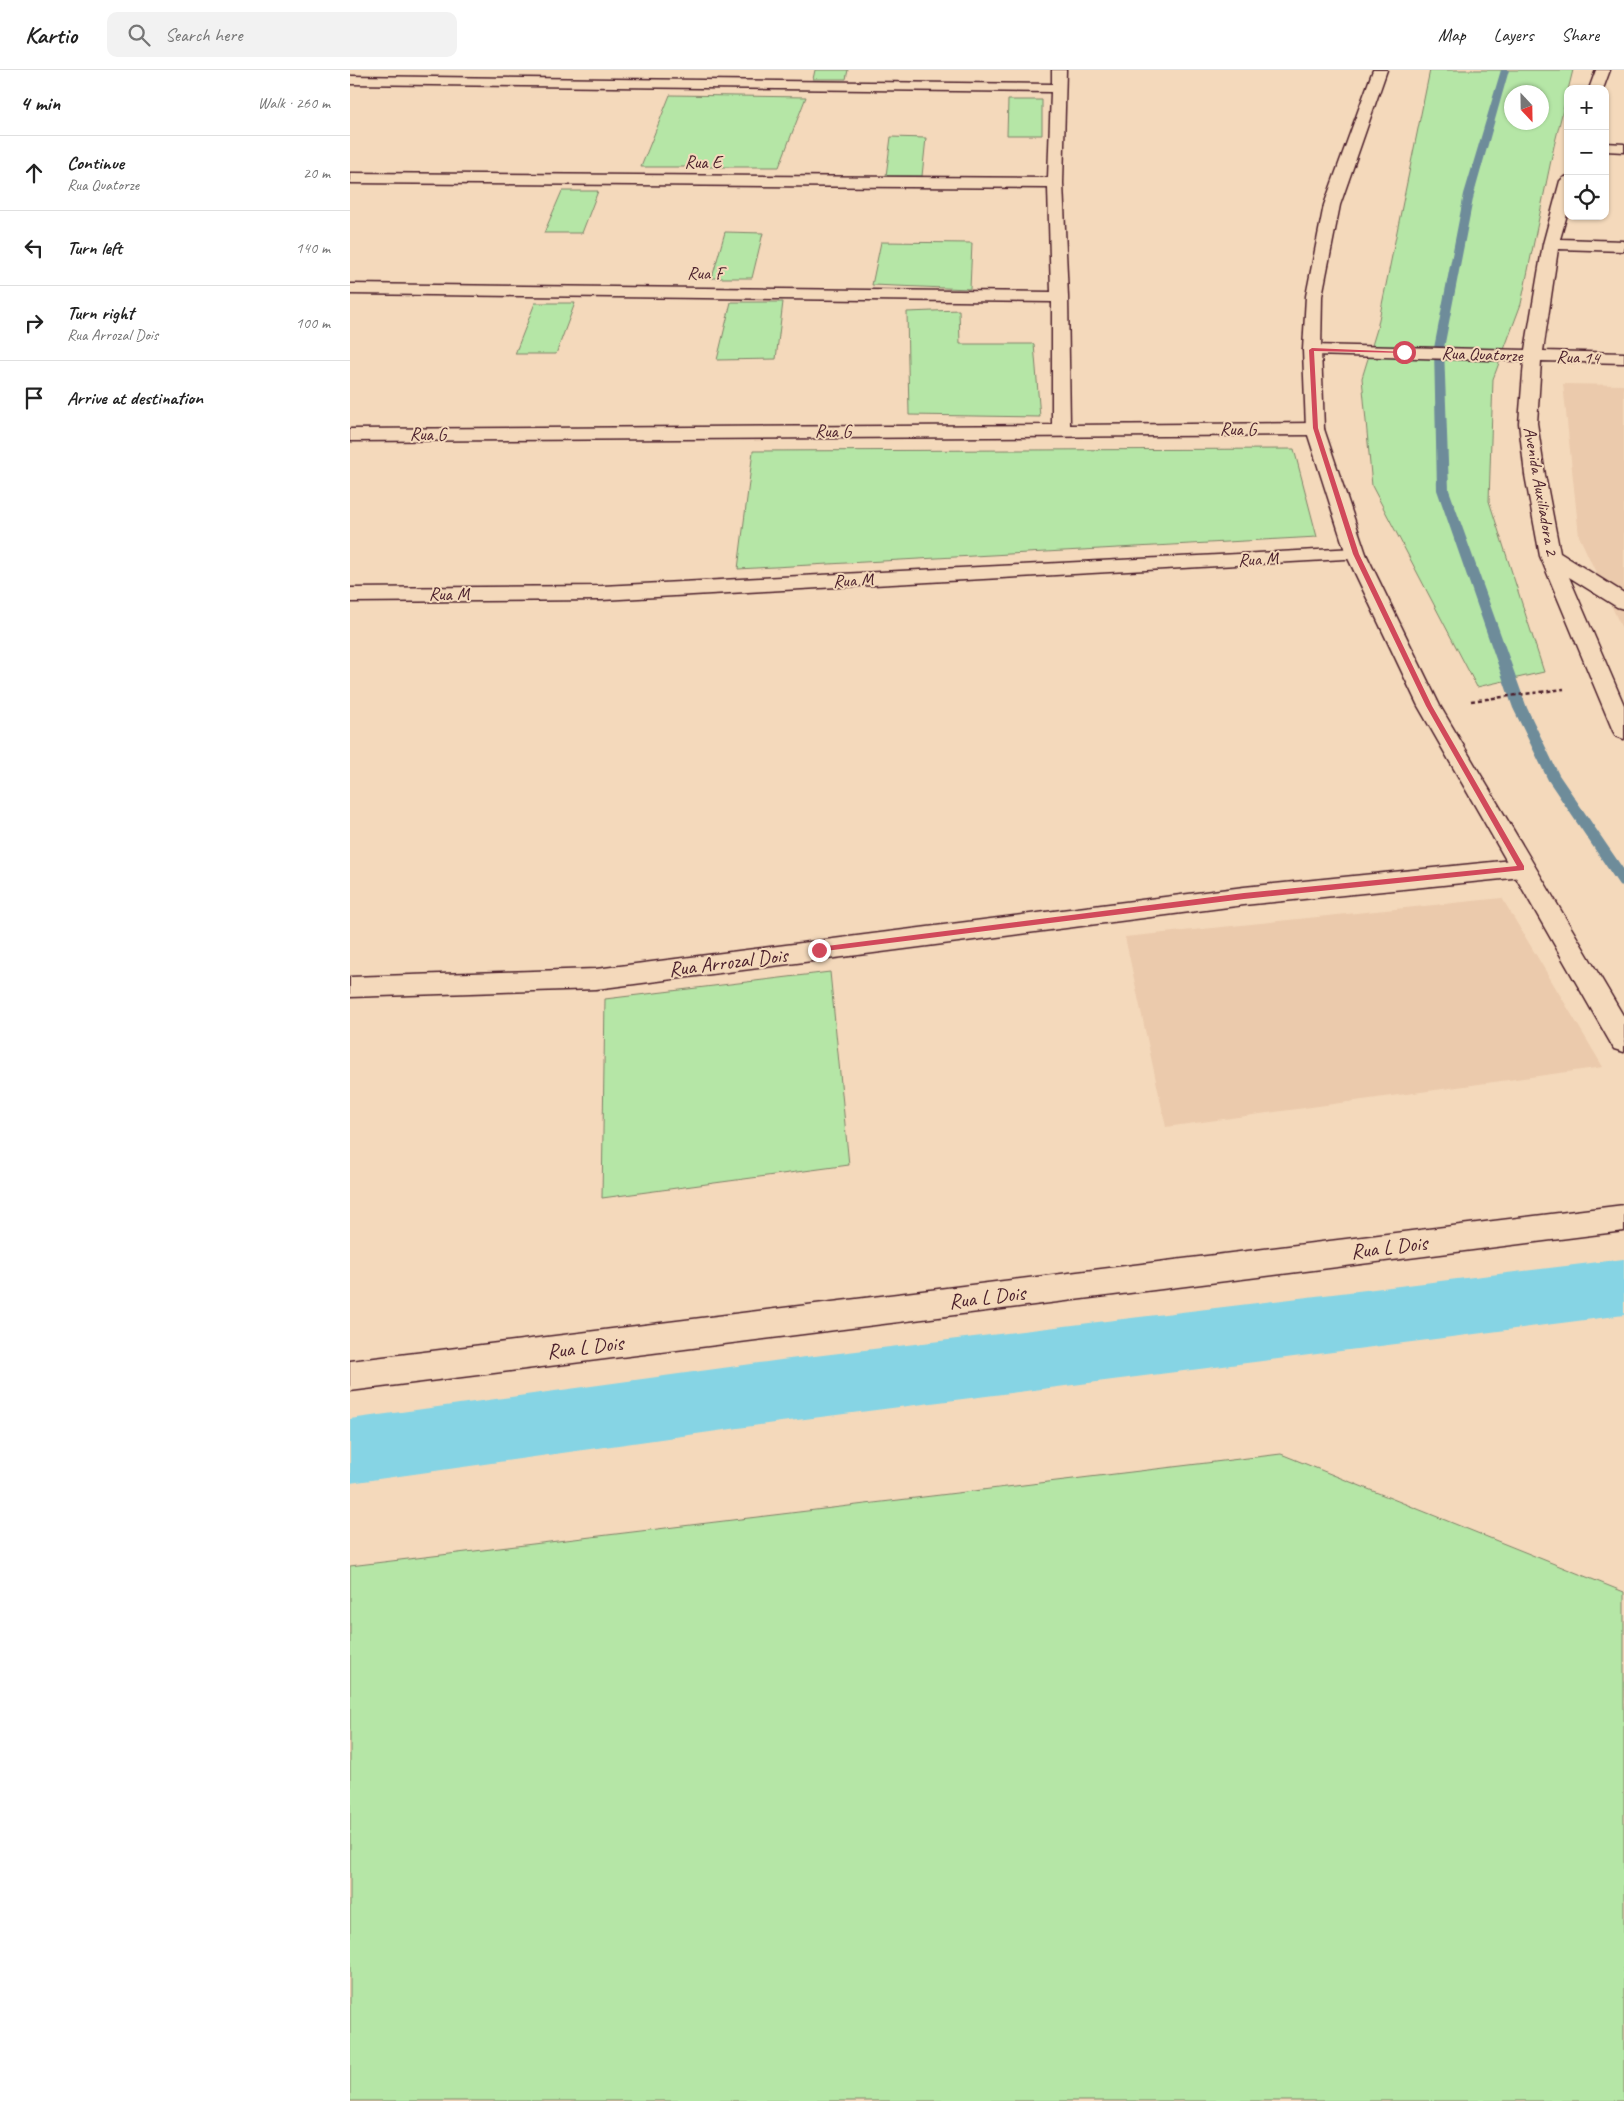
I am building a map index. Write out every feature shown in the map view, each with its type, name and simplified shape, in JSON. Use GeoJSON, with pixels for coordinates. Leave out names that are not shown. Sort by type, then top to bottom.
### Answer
{"type":"FeatureCollection","features":[{"type":"Feature","properties":{"kind":"street"},"geometry":{"type":"LineString","coordinates":[[1059,70],[1055,183],[1060,297],[1062,429]]}},
{"type":"Feature","properties":{"kind":"street"},"geometry":{"type":"LineString","coordinates":[[1380,70],[1332,205],[1314,296],[1312,350],[1315,428],[1356,554],[1429,706],[1624,1042]]}},
{"type":"Feature","properties":{"kind":"street"},"geometry":{"type":"LineString","coordinates":[[1597,85],[1603,70]]}},
{"type":"Feature","properties":{"kind":"street"},"geometry":{"type":"LineString","coordinates":[[350,80],[1059,88]]}},
{"type":"Feature","properties":{"kind":"street"},"geometry":{"type":"LineString","coordinates":[[1609,147],[1624,148]]}},
{"type":"Feature","properties":{"kind":"street","name":"Rua E"},"geometry":{"type":"LineString","coordinates":[[350,178],[1055,183]]}},
{"type":"Feature","properties":{"kind":"street","name":"Avenida Auxiliadora 2"},"geometry":{"type":"LineString","coordinates":[[1564,196],[1551,244],[1532,356],[1528,423],[1535,476],[1550,556],[1624,731]]}},
{"type":"Feature","properties":{"kind":"street"},"geometry":{"type":"LineString","coordinates":[[1551,244],[1624,246]]}},
{"type":"Feature","properties":{"kind":"street","name":"Rua F"},"geometry":{"type":"LineString","coordinates":[[350,289],[1060,297]]}},
{"type":"Feature","properties":{"kind":"street","name":"Rua Quatorze"},"geometry":{"type":"LineString","coordinates":[[1312,350],[1532,356]]}},
{"type":"Feature","properties":{"kind":"street","name":"Rua 14"},"geometry":{"type":"LineString","coordinates":[[1532,356],[1624,358]]}},
{"type":"Feature","properties":{"kind":"street","name":"Rua G"},"geometry":{"type":"LineString","coordinates":[[350,435],[1315,428]]}},
{"type":"Feature","properties":{"kind":"street","name":"Rua M"},"geometry":{"type":"LineString","coordinates":[[350,595],[602,593],[1356,554]]}},
{"type":"Feature","properties":{"kind":"street"},"geometry":{"type":"LineString","coordinates":[[1550,556],[1624,602]]}},
{"type":"Feature","properties":{"kind":"street","name":"Rua Arrozal Dois"},"geometry":{"type":"LineString","coordinates":[[350,988],[596,979],[1244,896],[1522,868]]}},
{"type":"Feature","properties":{"kind":"street","name":"Rua L Dois"},"geometry":{"type":"LineString","coordinates":[[350,1376],[1624,1218]]}},
{"type":"Feature","properties":{"kind":"path"},"geometry":{"type":"LineString","coordinates":[[1482,700],[1570,688]]}},
{"type":"Feature","properties":{"kind":"shaded area"},"geometry":{"type":"Polygon","coordinates":[[[1563,384],[1624,385],[1624,633],[1579,536],[1563,384]]]}},
{"type":"Feature","properties":{"kind":"shaded area"},"geometry":{"type":"Polygon","coordinates":[[[1502,898],[1603,1067],[1166,1127],[1125,937],[1502,898]]]}},
{"type":"Feature","properties":{"kind":"green space"},"geometry":{"type":"Polygon","coordinates":[[[815,70],[848,70],[846,79],[813,79],[815,70]]]}},
{"type":"Feature","properties":{"kind":"green space"},"geometry":{"type":"Polygon","coordinates":[[[1430,70],[1573,70],[1569,85],[1564,85],[1564,106],[1521,304],[1493,379],[1489,501],[1544,672],[1477,687],[1372,486],[1362,378],[1377,329],[1430,70]]]}},
{"type":"Feature","properties":{"kind":"green space"},"geometry":{"type":"Polygon","coordinates":[[[670,95],[806,97],[779,167],[641,167],[670,95]]]}},
{"type":"Feature","properties":{"kind":"green space"},"geometry":{"type":"Polygon","coordinates":[[[1008,100],[1042,100],[1042,135],[1007,135],[1008,100]]]}},
{"type":"Feature","properties":{"kind":"green space"},"geometry":{"type":"Polygon","coordinates":[[[891,137],[926,138],[922,176],[886,176],[891,137]]]}},
{"type":"Feature","properties":{"kind":"green space"},"geometry":{"type":"Polygon","coordinates":[[[562,191],[598,191],[582,233],[544,233],[562,191]]]}},
{"type":"Feature","properties":{"kind":"green space"},"geometry":{"type":"Polygon","coordinates":[[[725,232],[763,233],[752,278],[712,278],[725,232]]]}},
{"type":"Feature","properties":{"kind":"green space"},"geometry":{"type":"Polygon","coordinates":[[[881,242],[972,243],[970,289],[872,285],[881,242]]]}},
{"type":"Feature","properties":{"kind":"green space"},"geometry":{"type":"Polygon","coordinates":[[[731,302],[783,302],[776,359],[717,360],[731,302]]]}},
{"type":"Feature","properties":{"kind":"green space"},"geometry":{"type":"Polygon","coordinates":[[[535,303],[575,303],[556,354],[515,354],[535,303]]]}},
{"type":"Feature","properties":{"kind":"green space"},"geometry":{"type":"Polygon","coordinates":[[[959,310],[960,344],[1034,344],[1040,417],[909,415],[907,312],[959,310]]]}},
{"type":"Feature","properties":{"kind":"green space"},"geometry":{"type":"Polygon","coordinates":[[[1294,449],[1317,537],[738,569],[753,451],[1294,449]]]}},
{"type":"Feature","properties":{"kind":"green space"},"geometry":{"type":"Polygon","coordinates":[[[830,972],[849,1165],[602,1198],[605,999],[830,972]]]}},
{"type":"Feature","properties":{"kind":"green space"},"geometry":{"type":"Polygon","coordinates":[[[1281,1454],[1624,1592],[1624,2101],[350,2101],[350,1566],[1281,1454]]]}},
{"type":"Feature","properties":{"kind":"waterway"},"geometry":{"type":"LineString","coordinates":[[1505,70],[1469,194],[1439,348],[1443,490],[1520,708],[1553,777],[1624,881]]}},
{"type":"Feature","properties":{"kind":"waterway"},"geometry":{"type":"LineString","coordinates":[[350,1451],[781,1391],[1624,1287]]}},
{"type":"Feature","properties":{"kind":"route"},"geometry":{"type":"LineString","coordinates":[[819,950],[1244,896],[1522,868],[1429,706],[1356,554],[1315,428],[1312,350],[1404,352]]}}]}
